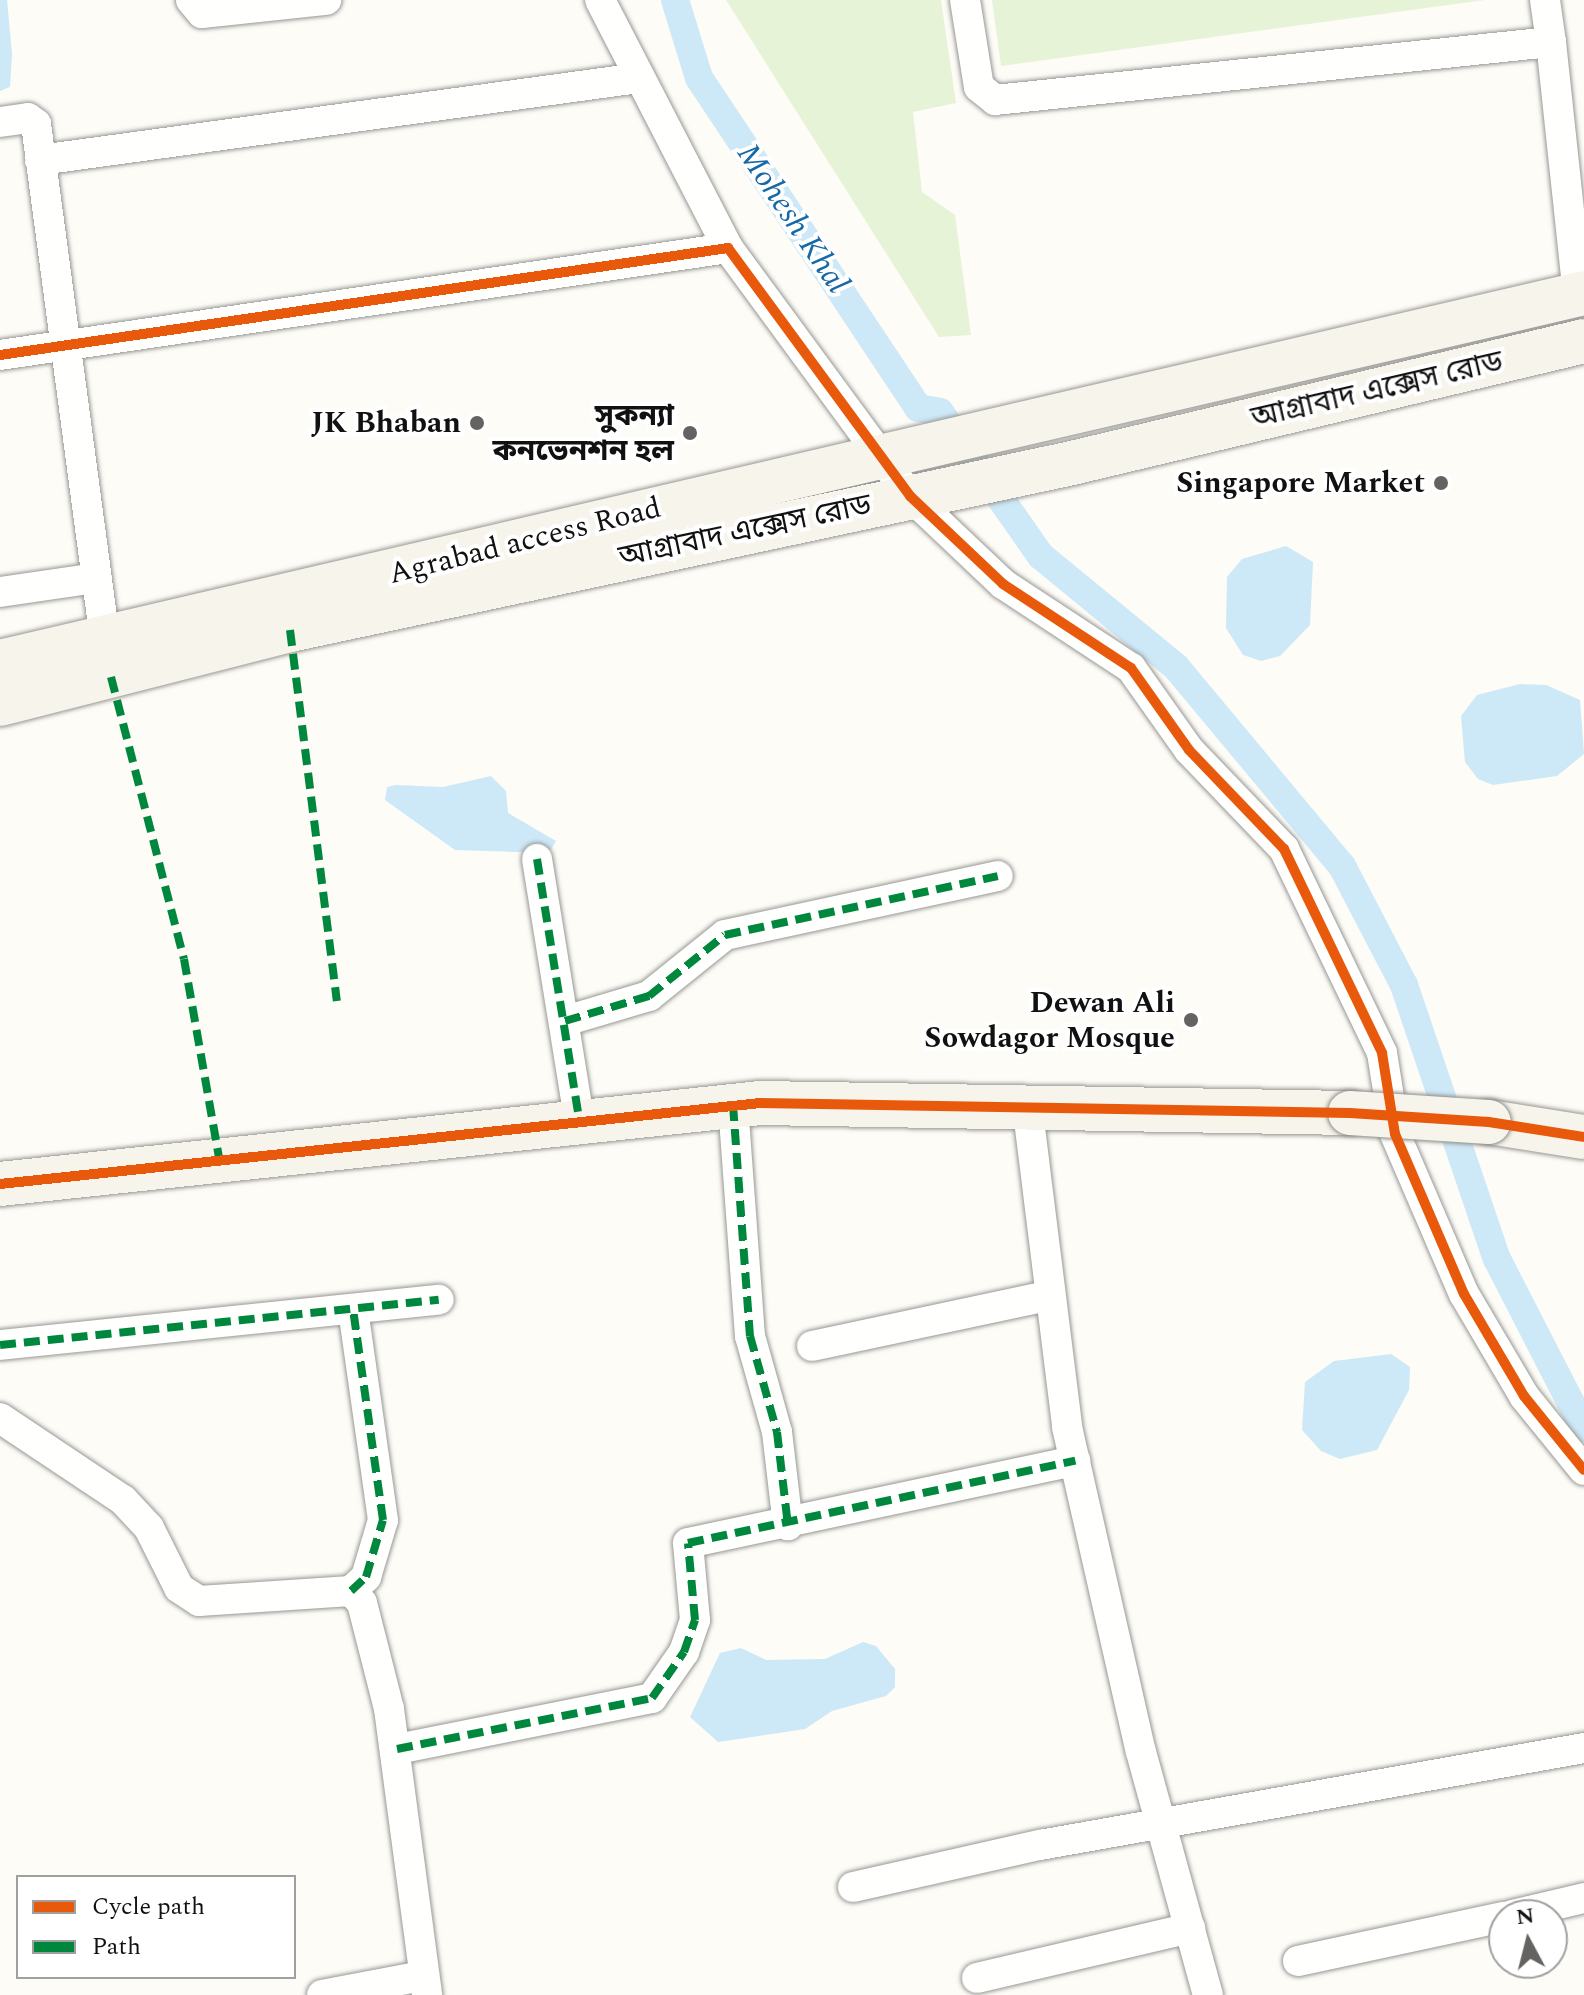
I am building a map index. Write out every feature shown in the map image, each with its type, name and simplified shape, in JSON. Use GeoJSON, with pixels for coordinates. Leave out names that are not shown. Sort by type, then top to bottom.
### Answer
{"type":"FeatureCollection","features":[{"type":"Feature","properties":{"kind":"main road"},"geometry":{"type":"LineString","coordinates":[[1581,293],[1584,342]]}},
{"type":"Feature","properties":{"kind":"main road","name":"আগ্রাবাদ এক্সেস রোড"},"geometry":{"type":"LineString","coordinates":[[1050,420],[1581,293]]}},
{"type":"Feature","properties":{"kind":"main road","name":"আগ্রাবাদ এক্সেস রোড"},"geometry":{"type":"LineString","coordinates":[[0,704],[290,630],[1072,463],[1584,342]]}},
{"type":"Feature","properties":{"kind":"main road","name":"Agrabad access Road"},"geometry":{"type":"LineString","coordinates":[[0,662],[105,640],[895,451],[1050,420]]}},
{"type":"Feature","properties":{"kind":"main road"},"geometry":{"type":"LineString","coordinates":[[0,1184],[579,1119],[733,1105],[1028,1112],[1350,1113],[1489,1122],[1584,1137]]}},
{"type":"Feature","properties":{"kind":"street"},"geometry":{"type":"LineString","coordinates":[[191,0],[202,13],[326,0]]}},
{"type":"Feature","properties":{"kind":"street"},"geometry":{"type":"LineString","coordinates":[[600,0],[728,248],[895,451],[919,494],[1003,584],[1131,668],[1189,750],[1284,849],[1382,1053],[1395,1134],[1464,1294],[1516,1385],[1584,1470]]}},
{"type":"Feature","properties":{"kind":"street"},"geometry":{"type":"LineString","coordinates":[[965,0],[979,87],[995,100],[1551,42]]}},
{"type":"Feature","properties":{"kind":"street"},"geometry":{"type":"LineString","coordinates":[[1545,0],[1581,293]]}},
{"type":"Feature","properties":{"kind":"street"},"geometry":{"type":"LineString","coordinates":[[40,160],[639,78]]}},
{"type":"Feature","properties":{"kind":"street"},"geometry":{"type":"LineString","coordinates":[[0,122],[34,119],[105,640]]}},
{"type":"Feature","properties":{"kind":"street"},"geometry":{"type":"LineString","coordinates":[[0,355],[728,248]]}},
{"type":"Feature","properties":{"kind":"street"},"geometry":{"type":"LineString","coordinates":[[0,592],[96,578]]}},
{"type":"Feature","properties":{"kind":"street"},"geometry":{"type":"LineString","coordinates":[[537,859],[579,1119]]}},
{"type":"Feature","properties":{"kind":"street"},"geometry":{"type":"LineString","coordinates":[[565,1021],[649,996],[725,935],[998,876]]}},
{"type":"Feature","properties":{"kind":"street"},"geometry":{"type":"LineString","coordinates":[[733,1105],[750,1336],[777,1432],[788,1525]]}},
{"type":"Feature","properties":{"kind":"street"},"geometry":{"type":"LineString","coordinates":[[1028,1112],[1048,1296],[1075,1461],[1162,1825],[1208,1995]]}},
{"type":"Feature","properties":{"kind":"street"},"geometry":{"type":"LineString","coordinates":[[812,1346],[1048,1296]]}},
{"type":"Feature","properties":{"kind":"street"},"geometry":{"type":"LineString","coordinates":[[0,1345],[439,1300]]}},
{"type":"Feature","properties":{"kind":"street"},"geometry":{"type":"LineString","coordinates":[[0,1418],[123,1500],[149,1528],[179,1588],[199,1601],[351,1591],[366,1577],[383,1520],[353,1309]]}},
{"type":"Feature","properties":{"kind":"street"},"geometry":{"type":"LineString","coordinates":[[397,1749],[652,1698],[684,1652],[695,1620],[688,1543],[788,1525],[1075,1461]]}},
{"type":"Feature","properties":{"kind":"street"},"geometry":{"type":"LineString","coordinates":[[322,1995],[425,1985],[397,1749],[362,1603],[351,1591]]}},
{"type":"Feature","properties":{"kind":"street"},"geometry":{"type":"LineString","coordinates":[[853,1887],[1162,1825],[1584,1748]]}},
{"type":"Feature","properties":{"kind":"street"},"geometry":{"type":"LineString","coordinates":[[1298,1961],[1488,1920]]}},
{"type":"Feature","properties":{"kind":"street"},"geometry":{"type":"LineString","coordinates":[[977,1978],[1190,1928]]}},
{"type":"Feature","properties":{"kind":"green space"},"geometry":{"type":"Polygon","coordinates":[[[726,0],[941,0],[956,103],[913,112],[922,192],[955,215],[971,335],[939,337],[726,0]]]}},
{"type":"Feature","properties":{"kind":"green space"},"geometry":{"type":"Polygon","coordinates":[[[992,0],[1485,0],[1001,66],[992,0]]]}},
{"type":"Feature","properties":{"kind":"water"},"geometry":{"type":"Polygon","coordinates":[[[0,0],[7,0],[12,54],[10,87],[0,91],[0,0]]]}},
{"type":"Feature","properties":{"kind":"water"},"geometry":{"type":"Polygon","coordinates":[[[1286,546],[1313,562],[1310,625],[1280,656],[1261,661],[1243,655],[1226,628],[1227,577],[1242,559],[1286,546]]]}},
{"type":"Feature","properties":{"kind":"water"},"geometry":{"type":"Polygon","coordinates":[[[1520,684],[1546,685],[1580,700],[1584,754],[1557,776],[1493,785],[1478,779],[1465,762],[1461,716],[1477,695],[1520,684]]]}},
{"type":"Feature","properties":{"kind":"water"},"geometry":{"type":"Polygon","coordinates":[[[491,776],[506,791],[508,813],[556,841],[549,853],[455,850],[385,800],[387,787],[443,787],[491,776]]]}},
{"type":"Feature","properties":{"kind":"water"},"geometry":{"type":"Polygon","coordinates":[[[1391,1354],[1410,1367],[1409,1390],[1377,1450],[1340,1459],[1321,1451],[1302,1430],[1305,1382],[1334,1361],[1391,1354]]]}},
{"type":"Feature","properties":{"kind":"water"},"geometry":{"type":"Polygon","coordinates":[[[863,1642],[876,1646],[895,1669],[895,1687],[886,1696],[832,1711],[805,1729],[718,1742],[690,1717],[720,1653],[741,1648],[766,1660],[825,1659],[863,1642]]]}},
{"type":"Feature","properties":{"kind":"waterway","name":"Mohesh Khal"},"geometry":{"type":"LineString","coordinates":[[675,0],[699,78],[918,408],[940,412],[1041,556],[1176,667],[1342,866],[1404,985],[1497,1259],[1584,1428]]}},
{"type":"Feature","properties":{"kind":"marked path"},"geometry":{"type":"LineString","coordinates":[[290,630],[337,1001]]}},
{"type":"Feature","properties":{"kind":"marked path"},"geometry":{"type":"LineString","coordinates":[[111,677],[184,959],[219,1157]]}},
{"type":"Feature","properties":{"kind":"marked path"},"geometry":{"type":"LineString","coordinates":[[537,859],[579,1119]]}},
{"type":"Feature","properties":{"kind":"marked path"},"geometry":{"type":"LineString","coordinates":[[565,1021],[649,996],[725,935],[998,876]]}},
{"type":"Feature","properties":{"kind":"marked path"},"geometry":{"type":"LineString","coordinates":[[733,1105],[750,1336],[777,1432],[788,1525]]}},
{"type":"Feature","properties":{"kind":"marked path"},"geometry":{"type":"LineString","coordinates":[[0,1345],[439,1300]]}},
{"type":"Feature","properties":{"kind":"marked path"},"geometry":{"type":"LineString","coordinates":[[351,1591],[366,1577],[383,1520],[353,1309]]}},
{"type":"Feature","properties":{"kind":"marked path"},"geometry":{"type":"LineString","coordinates":[[397,1749],[652,1698],[684,1652],[695,1620],[688,1543],[1075,1461]]}},
{"type":"Feature","properties":{"kind":"cycle path"},"geometry":{"type":"LineString","coordinates":[[0,355],[728,248],[910,496],[1003,584],[1131,668],[1189,750],[1284,849],[1382,1053],[1395,1134],[1464,1294],[1524,1396],[1584,1470]]}},
{"type":"Feature","properties":{"kind":"cycle path"},"geometry":{"type":"LineString","coordinates":[[0,1184],[760,1103],[1350,1113],[1489,1122],[1584,1137]]}},
{"type":"Feature","properties":{"kind":"place","name":"JK Bhaban"},"geometry":{"type":"Point","coordinates":[477,423]}},
{"type":"Feature","properties":{"kind":"place","name":"সুকন্যা কনভেনশন হল"},"geometry":{"type":"Point","coordinates":[690,433]}},
{"type":"Feature","properties":{"kind":"place","name":"Singapore Market"},"geometry":{"type":"Point","coordinates":[1441,483]}},
{"type":"Feature","properties":{"kind":"place","name":"Dewan Ali Sowdagor Mosque"},"geometry":{"type":"Point","coordinates":[1191,1020]}}]}
